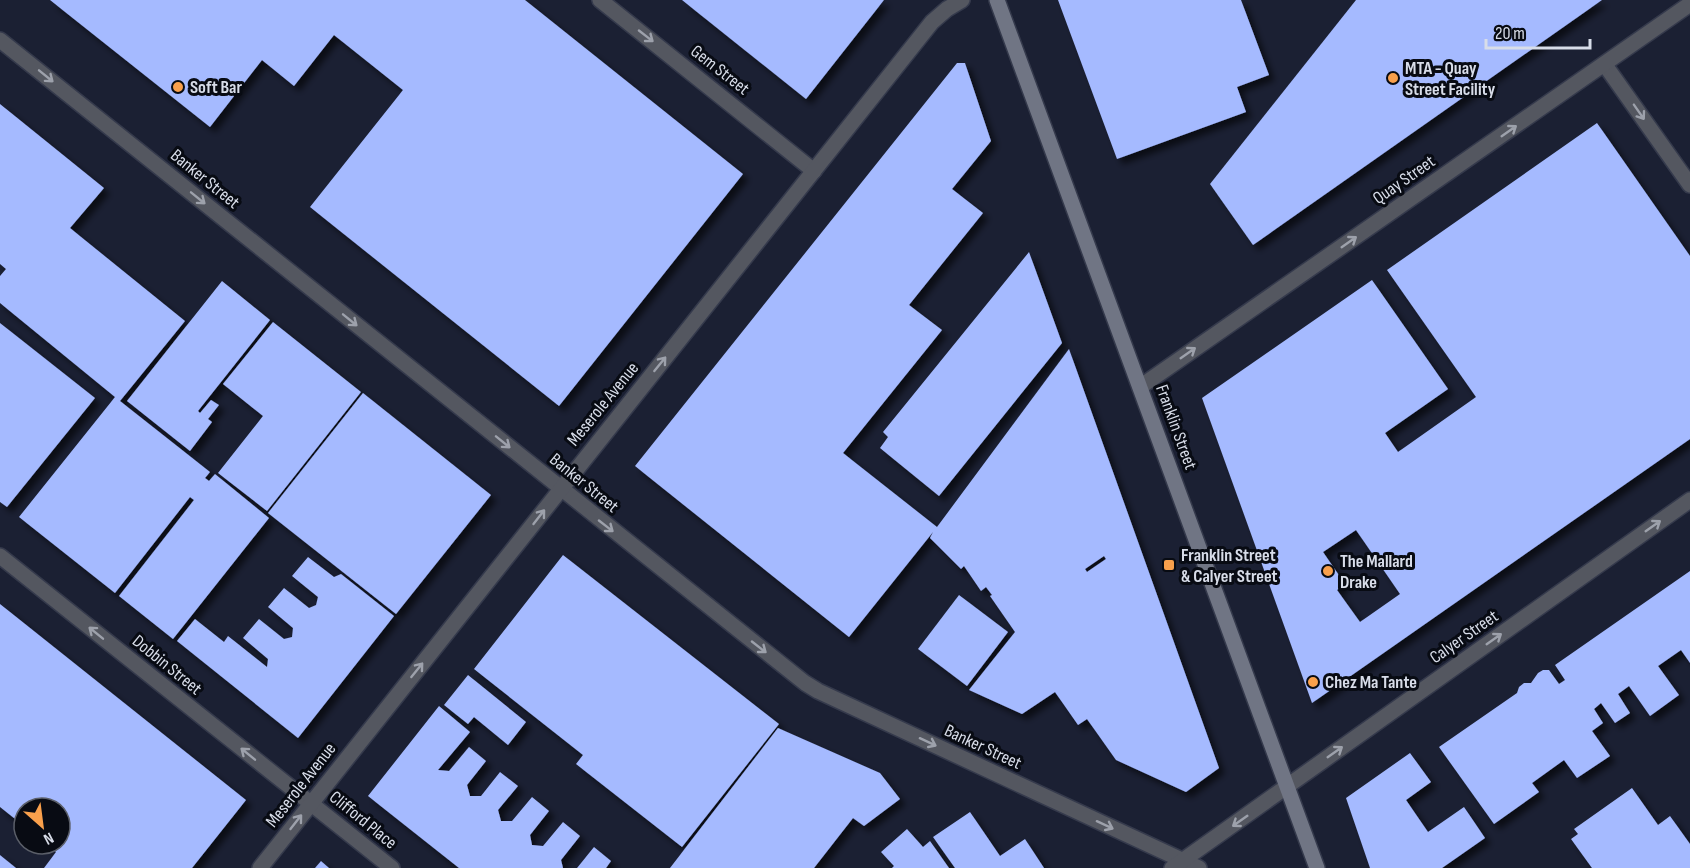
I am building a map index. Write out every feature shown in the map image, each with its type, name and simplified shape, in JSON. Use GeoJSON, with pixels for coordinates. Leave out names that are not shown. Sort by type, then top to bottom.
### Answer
{"type":"FeatureCollection","features":[{"type":"Feature","properties":{"kind":"main road","name":"Franklin Street"},"geometry":{"type":"LineString","coordinates":[[998,0],[1317,868]]}},
{"type":"Feature","properties":{"kind":"street","name":"Gem Street"},"geometry":{"type":"LineString","coordinates":[[600,0],[814,171]]}},
{"type":"Feature","properties":{"kind":"street","name":"Meserole Avenue"},"geometry":{"type":"LineString","coordinates":[[260,868],[932,22],[962,0]]}},
{"type":"Feature","properties":{"kind":"street","name":"Quay Street"},"geometry":{"type":"LineString","coordinates":[[1140,387],[1690,4]]}},
{"type":"Feature","properties":{"kind":"street","name":"Banker Street"},"geometry":{"type":"LineString","coordinates":[[0,40],[811,687],[1177,864],[1199,868]]}},
{"type":"Feature","properties":{"kind":"street"},"geometry":{"type":"LineString","coordinates":[[1605,65],[1690,185]]}},
{"type":"Feature","properties":{"kind":"street","name":"Calyer Street"},"geometry":{"type":"LineString","coordinates":[[1177,864],[1690,500]]}},
{"type":"Feature","properties":{"kind":"street","name":"Dobbin Street"},"geometry":{"type":"LineString","coordinates":[[0,556],[311,803]]}},
{"type":"Feature","properties":{"kind":"street","name":"Clifford Place"},"geometry":{"type":"LineString","coordinates":[[311,803],[392,868]]}},
{"type":"Feature","properties":{"kind":"building"},"geometry":{"type":"Polygon","coordinates":[[[50,0],[525,0],[743,174],[559,406],[310,207],[403,90],[334,35],[294,86],[262,60],[210,127],[50,0]]]}},
{"type":"Feature","properties":{"kind":"building"},"geometry":{"type":"Polygon","coordinates":[[[682,0],[884,0],[806,99],[682,0]]]}},
{"type":"Feature","properties":{"kind":"building"},"geometry":{"type":"Polygon","coordinates":[[[1058,0],[1241,0],[1269,75],[1237,87],[1246,112],[1117,159],[1058,0]]]}},
{"type":"Feature","properties":{"kind":"building","name":"MTA - Quay Street Facility"},"geometry":{"type":"Polygon","coordinates":[[[1356,0],[1602,0],[1253,245],[1210,184],[1356,0]]]}},
{"type":"Feature","properties":{"kind":"building"},"geometry":{"type":"Polygon","coordinates":[[[957,63],[965,63],[991,141],[952,189],[983,213],[909,305],[942,330],[843,453],[937,527],[1069,349],[1219,768],[1186,792],[1116,760],[1087,719],[1078,725],[1055,692],[1022,714],[969,690],[1015,632],[986,587],[981,591],[964,566],[961,569],[930,538],[933,532],[849,637],[635,466],[957,63]],[[1104,556],[1085,569],[1087,572],[1106,559],[1104,556]]]}},
{"type":"Feature","properties":{"kind":"building"},"geometry":{"type":"Polygon","coordinates":[[[0,104],[104,188],[70,228],[185,321],[120,401],[210,472],[205,478],[209,481],[215,474],[269,518],[173,639],[119,596],[194,500],[190,497],[115,593],[19,517],[115,397],[0,303],[0,276],[6,269],[0,264],[0,104]]]}},
{"type":"Feature","properties":{"kind":"building"},"geometry":{"type":"Polygon","coordinates":[[[1597,123],[1690,256],[1690,439],[1312,703],[1202,398],[1372,280],[1448,389],[1385,433],[1398,452],[1476,397],[1387,270],[1597,123]],[[1356,530],[1323,552],[1345,584],[1337,590],[1360,622],[1400,594],[1356,530]]]}},
{"type":"Feature","properties":{"kind":"building"},"geometry":{"type":"Polygon","coordinates":[[[1029,252],[1062,343],[939,496],[880,448],[888,437],[883,432],[1029,252]]]}},
{"type":"Feature","properties":{"kind":"building"},"geometry":{"type":"Polygon","coordinates":[[[222,281],[270,320],[198,411],[200,413],[211,400],[219,405],[208,419],[212,422],[190,451],[127,401],[222,281]]]}},
{"type":"Feature","properties":{"kind":"building"},"geometry":{"type":"Polygon","coordinates":[[[273,322],[361,392],[267,511],[218,473],[263,416],[223,384],[273,322]]]}},
{"type":"Feature","properties":{"kind":"building"},"geometry":{"type":"Polygon","coordinates":[[[0,323],[95,398],[7,507],[0,502],[0,323]]]}},
{"type":"Feature","properties":{"kind":"building"},"geometry":{"type":"Polygon","coordinates":[[[363,393],[491,495],[396,614],[268,513],[363,393]]]}},
{"type":"Feature","properties":{"kind":"building"},"geometry":{"type":"Polygon","coordinates":[[[563,555],[779,724],[682,847],[576,764],[583,755],[474,669],[563,555]]]}},
{"type":"Feature","properties":{"kind":"building"},"geometry":{"type":"Polygon","coordinates":[[[308,557],[334,577],[341,574],[394,616],[298,738],[177,641],[195,619],[224,642],[228,636],[267,667],[268,659],[243,638],[259,619],[284,639],[292,637],[293,628],[268,607],[284,588],[309,608],[316,605],[318,597],[292,576],[308,557]]]}},
{"type":"Feature","properties":{"kind":"building"},"geometry":{"type":"Polygon","coordinates":[[[1690,571],[1690,663],[1681,650],[1658,666],[1679,695],[1650,716],[1629,686],[1618,694],[1630,713],[1615,723],[1601,703],[1594,709],[1603,723],[1592,731],[1610,756],[1577,778],[1564,760],[1532,783],[1539,792],[1494,824],[1439,747],[1517,693],[1519,687],[1524,683],[1531,683],[1543,670],[1549,670],[1559,684],[1565,680],[1555,665],[1690,571]]]}},
{"type":"Feature","properties":{"kind":"building"},"geometry":{"type":"Polygon","coordinates":[[[959,595],[1008,632],[967,686],[918,649],[959,595]]]}},
{"type":"Feature","properties":{"kind":"building"},"geometry":{"type":"Polygon","coordinates":[[[0,604],[246,800],[192,868],[44,868],[53,856],[72,856],[72,796],[12,796],[12,816],[0,807],[0,604]]]}},
{"type":"Feature","properties":{"kind":"building"},"geometry":{"type":"Polygon","coordinates":[[[468,675],[526,722],[508,745],[474,717],[468,724],[444,705],[468,675]]]}},
{"type":"Feature","properties":{"kind":"building"},"geometry":{"type":"Polygon","coordinates":[[[439,706],[470,732],[438,770],[449,771],[469,747],[486,761],[467,785],[470,796],[481,796],[500,772],[518,786],[498,810],[501,821],[512,821],[532,797],[549,811],[530,835],[532,845],[543,846],[563,822],[580,836],[561,860],[563,868],[459,868],[368,796],[439,706]]]}},
{"type":"Feature","properties":{"kind":"building"},"geometry":{"type":"Polygon","coordinates":[[[778,728],[880,773],[900,799],[864,826],[853,818],[814,868],[670,868],[778,728]]]}},
{"type":"Feature","properties":{"kind":"building"},"geometry":{"type":"Polygon","coordinates":[[[1410,753],[1431,782],[1406,800],[1428,832],[1464,807],[1485,838],[1442,868],[1370,868],[1346,798],[1410,753]]]}},
{"type":"Feature","properties":{"kind":"building"},"geometry":{"type":"Polygon","coordinates":[[[1632,788],[1658,825],[1670,816],[1690,844],[1690,868],[1592,868],[1571,839],[1578,834],[1574,829],[1632,788]]]}},
{"type":"Feature","properties":{"kind":"building"},"geometry":{"type":"Polygon","coordinates":[[[970,812],[1000,856],[1025,839],[1044,868],[955,868],[933,837],[970,812]]]}},
{"type":"Feature","properties":{"kind":"building"},"geometry":{"type":"Polygon","coordinates":[[[907,829],[923,847],[930,841],[949,868],[892,868],[894,866],[881,852],[907,829]]]}},
{"type":"Feature","properties":{"kind":"building"},"geometry":{"type":"Polygon","coordinates":[[[594,847],[611,861],[606,868],[577,868],[594,847]]]}},
{"type":"Feature","properties":{"kind":"building"},"geometry":{"type":"Polygon","coordinates":[[[0,855],[16,868],[0,868],[0,855]]]}},
{"type":"Feature","properties":{"kind":"building"},"geometry":{"type":"Polygon","coordinates":[[[321,861],[329,868],[315,868],[321,861]]]}},
{"type":"Feature","properties":{"kind":"place","name":"MTA - Quay Street Facility"},"geometry":{"type":"Point","coordinates":[1393,78]}},
{"type":"Feature","properties":{"kind":"place","name":"Soft Bar"},"geometry":{"type":"Point","coordinates":[178,87]}},
{"type":"Feature","properties":{"kind":"place","name":"Franklin Street & Calyer Street"},"geometry":{"type":"Point","coordinates":[1169,565]}},
{"type":"Feature","properties":{"kind":"place","name":"The Mallard Drake"},"geometry":{"type":"Point","coordinates":[1328,571]}},
{"type":"Feature","properties":{"kind":"place","name":"Chez Ma Tante"},"geometry":{"type":"Point","coordinates":[1313,682]}}]}
